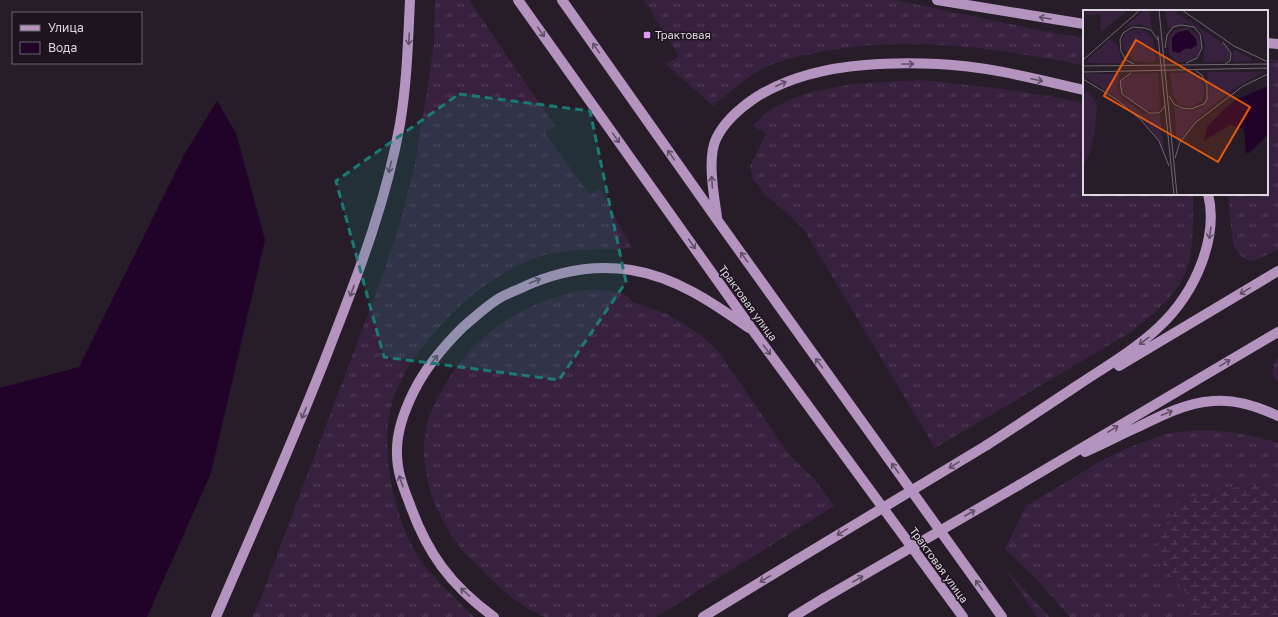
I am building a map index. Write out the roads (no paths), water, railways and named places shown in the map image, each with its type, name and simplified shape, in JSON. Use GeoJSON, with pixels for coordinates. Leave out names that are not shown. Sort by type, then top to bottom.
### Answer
{"type":"FeatureCollection","features":[{"type":"Feature","properties":{"kind":"main road"},"geometry":{"type":"LineString","coordinates":[[216,617],[309,401],[361,268],[376,222],[400,123],[405,81],[410,0]]}},
{"type":"Feature","properties":{"kind":"main road","name":"Трактовая улица"},"geometry":{"type":"LineString","coordinates":[[518,0],[754,332],[962,617]]}},
{"type":"Feature","properties":{"kind":"main road","name":"Трактовая улица"},"geometry":{"type":"LineString","coordinates":[[562,0],[718,221],[1002,617]]}},
{"type":"Feature","properties":{"kind":"main road"},"geometry":{"type":"LineString","coordinates":[[937,0],[1083,24]]}},
{"type":"Feature","properties":{"kind":"main road"},"geometry":{"type":"LineString","coordinates":[[1268,43],[1278,44]]}},
{"type":"Feature","properties":{"kind":"main road"},"geometry":{"type":"LineString","coordinates":[[718,221],[712,172],[716,140],[730,117],[743,107],[785,82],[846,67],[893,64],[933,64],[997,72],[1083,90]]}},
{"type":"Feature","properties":{"kind":"main road"},"geometry":{"type":"LineString","coordinates":[[987,445],[1131,350],[1154,333],[1175,311],[1195,280],[1206,252],[1211,227],[1208,195]]}},
{"type":"Feature","properties":{"kind":"main road"},"geometry":{"type":"LineString","coordinates":[[494,617],[460,588],[441,568],[417,525],[399,474],[397,454],[398,436],[403,416],[421,378],[447,343],[482,310],[500,298],[536,280],[558,273],[601,267],[639,271],[679,284],[709,301],[754,332]]}},
{"type":"Feature","properties":{"kind":"main road"},"geometry":{"type":"LineString","coordinates":[[703,617],[1278,271]]}},
{"type":"Feature","properties":{"kind":"main road"},"geometry":{"type":"LineString","coordinates":[[793,617],[1278,332]]}},
{"type":"Feature","properties":{"kind":"main road"},"geometry":{"type":"LineString","coordinates":[[1019,485],[1165,414],[1184,407],[1214,400],[1262,409],[1278,416]]}},
{"type":"Feature","properties":{"kind":"main road"},"geometry":{"type":"LineString","coordinates":[[803,617],[824,598]]}},
{"type":"Feature","properties":{"kind":"water"},"geometry":{"type":"Polygon","coordinates":[[[217,101],[236,133],[265,240],[211,473],[147,617],[0,617],[0,388],[79,367],[184,155],[217,101]]]}},
{"type":"Feature","properties":{"kind":"place","name":"Трактовая"},"geometry":{"type":"Point","coordinates":[647,35]}}]}
